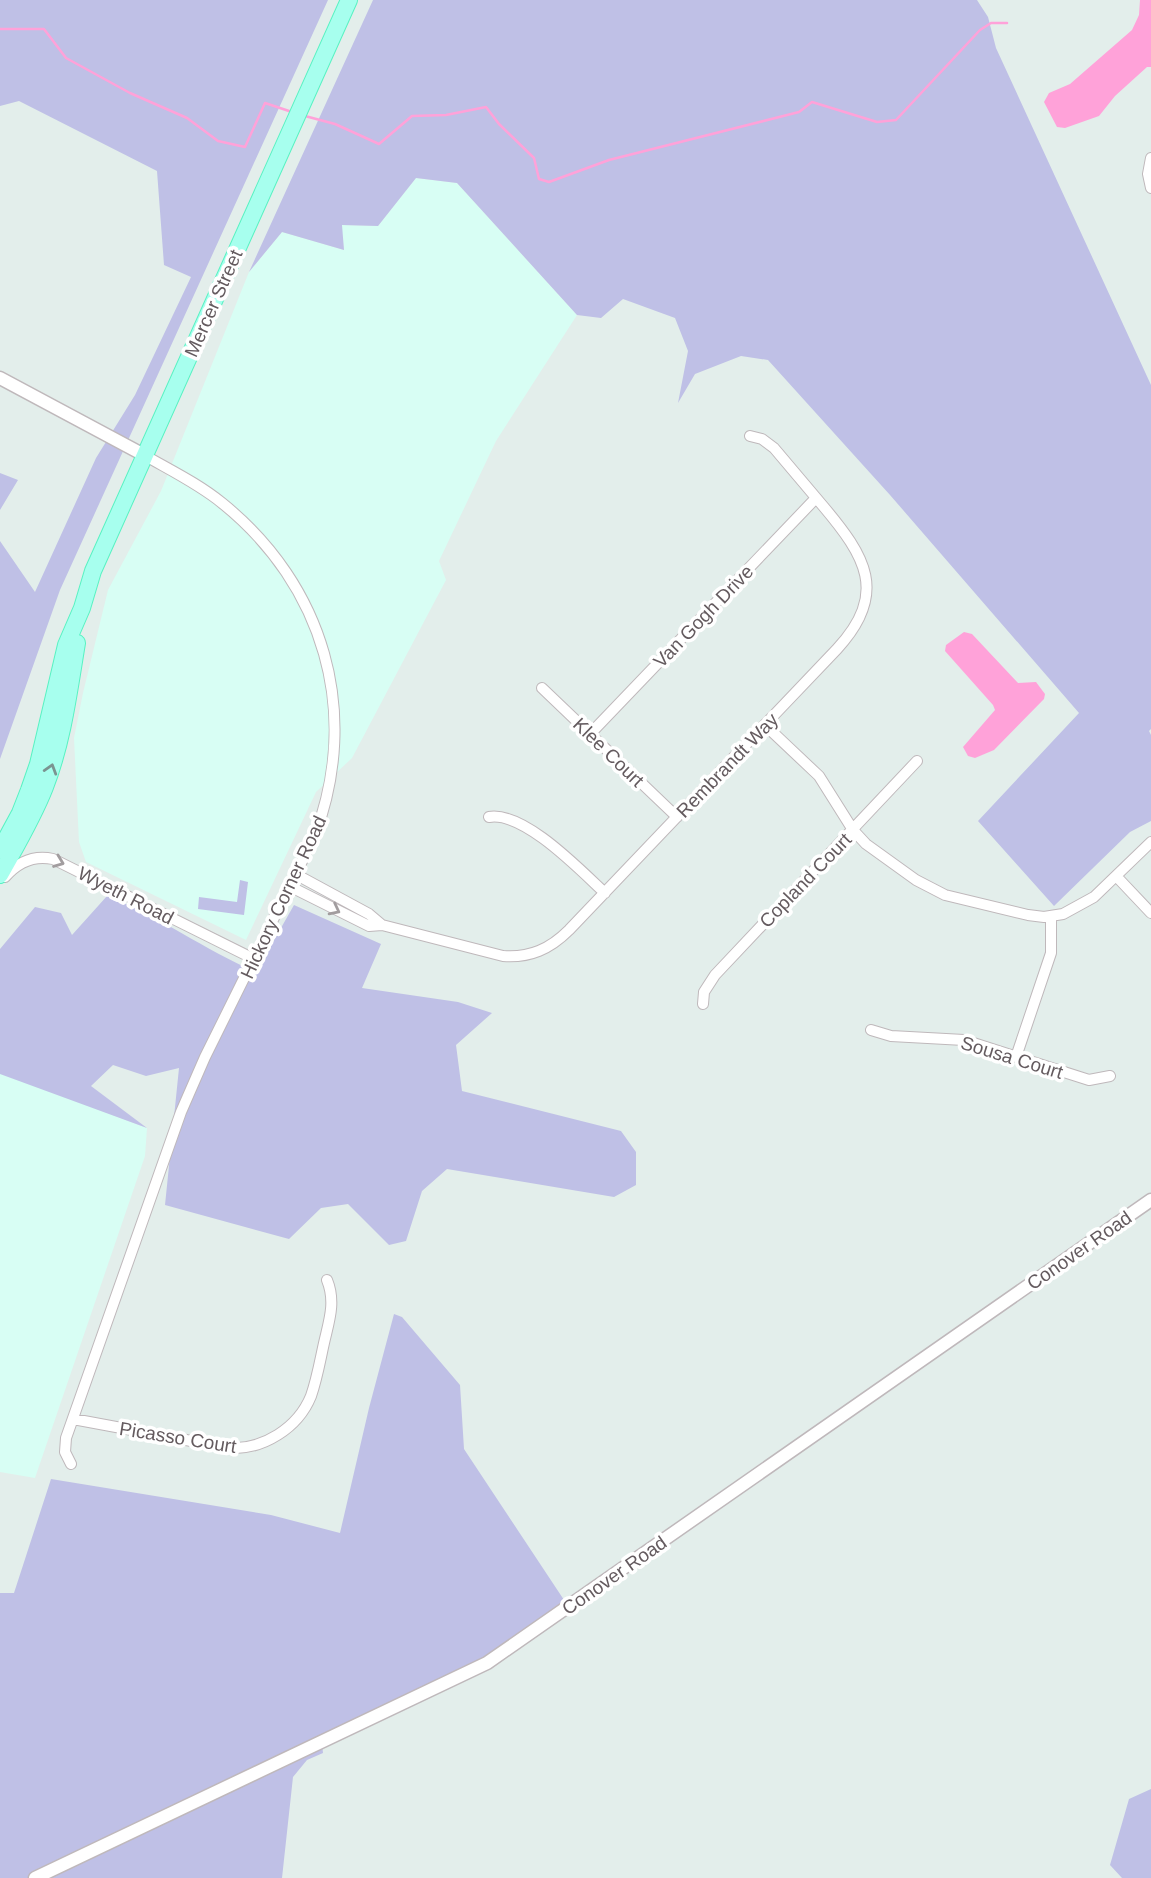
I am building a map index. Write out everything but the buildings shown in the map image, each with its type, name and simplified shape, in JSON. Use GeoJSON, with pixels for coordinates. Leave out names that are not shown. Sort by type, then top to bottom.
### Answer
{"type":"FeatureCollection","features":[{"type":"Feature","properties":{"kind":"main road","name":"Mercer Street"},"geometry":{"type":"LineString","coordinates":[[0,850],[20,813],[38,764],[66,645],[82,608],[93,572],[349,0]]}},
{"type":"Feature","properties":{"kind":"main road","name":"Mercer Street"},"geometry":{"type":"LineString","coordinates":[[0,874],[34,812],[59,742],[82,608]]}},
{"type":"Feature","properties":{"kind":"street"},"geometry":{"type":"LineString","coordinates":[[1151,158],[1148,169],[1151,188]]}},
{"type":"Feature","properties":{"kind":"street","name":"Hickory Corner Road"},"geometry":{"type":"LineString","coordinates":[[0,378],[144,455],[210,494],[250,528],[289,577],[312,617],[321,640],[332,689],[335,727],[333,765],[323,813],[297,875],[181,1112],[66,1438],[65,1452],[71,1464]]}},
{"type":"Feature","properties":{"kind":"street","name":"Rembrandt Way"},"geometry":{"type":"LineString","coordinates":[[291,887],[365,925],[382,925],[503,956],[519,956],[553,944],[605,893],[850,635],[864,605],[865,574],[859,553],[848,535],[769,443],[750,436]]}},
{"type":"Feature","properties":{"kind":"street","name":"Van Gogh Drive"},"geometry":{"type":"LineString","coordinates":[[590,734],[816,498]]}},
{"type":"Feature","properties":{"kind":"street","name":"Klee Court"},"geometry":{"type":"LineString","coordinates":[[542,688],[677,817]]}},
{"type":"Feature","properties":{"kind":"street"},"geometry":{"type":"LineString","coordinates":[[765,725],[819,776],[853,830],[880,855],[938,892],[1028,915],[1051,916],[1084,904],[1151,842]]}},
{"type":"Feature","properties":{"kind":"street","name":"Copland Court"},"geometry":{"type":"LineString","coordinates":[[702,1004],[704,992],[715,975],[917,761]]}},
{"type":"Feature","properties":{"kind":"street"},"geometry":{"type":"LineString","coordinates":[[489,817],[503,816],[516,821],[561,852],[605,893]]}},
{"type":"Feature","properties":{"kind":"street","name":"Wyeth Road"},"geometry":{"type":"LineString","coordinates":[[0,882],[13,868],[27,860],[54,859],[254,959]]}},
{"type":"Feature","properties":{"kind":"street","name":"Rembrandt Way"},"geometry":{"type":"LineString","coordinates":[[297,875],[369,914],[382,925]]}},
{"type":"Feature","properties":{"kind":"street"},"geometry":{"type":"LineString","coordinates":[[1116,876],[1151,913]]}},
{"type":"Feature","properties":{"kind":"street"},"geometry":{"type":"LineString","coordinates":[[1016,1057],[1051,953],[1051,916]]}},
{"type":"Feature","properties":{"kind":"street","name":"Sousa Court"},"geometry":{"type":"LineString","coordinates":[[871,1030],[891,1036],[964,1040],[1089,1080],[1110,1076]]}},
{"type":"Feature","properties":{"kind":"street","name":"Conover Road"},"geometry":{"type":"LineString","coordinates":[[35,1878],[487,1663],[1151,1200]]}},
{"type":"Feature","properties":{"kind":"street","name":"Picasso Court"},"geometry":{"type":"LineString","coordinates":[[73,1419],[229,1448],[255,1445],[278,1435],[297,1419],[311,1396],[332,1306],[332,1291],[327,1280]]}},
{"type":"Feature","properties":{"kind":"shaded area"},"geometry":{"type":"Polygon","coordinates":[[[0,0],[328,0],[60,590],[0,759],[0,541],[35,592],[96,458],[135,395],[191,277],[164,265],[157,171],[19,101],[0,106],[0,0]]]}},
{"type":"Feature","properties":{"kind":"shaded area"},"geometry":{"type":"Polygon","coordinates":[[[373,0],[977,0],[988,17],[996,48],[1151,385],[1151,821],[1130,832],[1054,906],[978,821],[1079,713],[890,495],[768,360],[741,356],[695,374],[678,403],[688,351],[675,318],[623,299],[601,318],[577,315],[457,183],[416,178],[378,226],[342,225],[344,250],[282,232],[249,272],[373,0]]]}},
{"type":"Feature","properties":{"kind":"shaded area"},"geometry":{"type":"Polygon","coordinates":[[[1140,0],[1151,0],[1151,67],[1147,67],[1115,96],[1099,116],[1065,128],[1057,127],[1044,102],[1049,93],[1070,84],[1132,30],[1139,15],[1140,0]]]}},
{"type":"Feature","properties":{"kind":"shaded area"},"geometry":{"type":"Polygon","coordinates":[[[416,178],[457,183],[577,315],[496,441],[439,561],[446,580],[352,758],[316,792],[246,940],[86,862],[79,842],[74,738],[83,693],[108,590],[161,491],[249,272],[282,232],[344,250],[341,225],[378,226],[416,178]]]}},
{"type":"Feature","properties":{"kind":"shaded area"},"geometry":{"type":"Polygon","coordinates":[[[0,473],[18,480],[0,510],[0,473]]]}},
{"type":"Feature","properties":{"kind":"shaded area"},"geometry":{"type":"Polygon","coordinates":[[[964,632],[972,634],[1018,683],[1036,682],[1045,694],[1044,699],[994,750],[975,758],[968,756],[963,747],[995,710],[945,651],[946,645],[964,632]]]}},
{"type":"Feature","properties":{"kind":"shaded area"},"geometry":{"type":"Polygon","coordinates":[[[240,880],[248,882],[244,915],[198,909],[199,897],[237,902],[240,880]]]}},
{"type":"Feature","properties":{"kind":"shaded area"},"geometry":{"type":"Polygon","coordinates":[[[107,896],[145,913],[256,972],[294,905],[381,944],[362,988],[458,1002],[492,1013],[456,1045],[462,1091],[621,1131],[636,1152],[636,1185],[614,1197],[447,1169],[422,1191],[406,1241],[389,1245],[348,1204],[321,1208],[289,1239],[165,1205],[179,1068],[146,1076],[113,1065],[91,1086],[147,1128],[0,1074],[0,949],[35,907],[61,913],[72,935],[107,896]]]}},
{"type":"Feature","properties":{"kind":"shaded area"},"geometry":{"type":"Polygon","coordinates":[[[2,1073],[147,1128],[145,1156],[35,1478],[0,1472],[2,1073]]]}},
{"type":"Feature","properties":{"kind":"shaded area"},"geometry":{"type":"Polygon","coordinates":[[[394,1314],[402,1317],[460,1385],[464,1449],[566,1603],[475,1664],[321,1736],[323,1753],[307,1760],[293,1777],[282,1878],[0,1878],[0,1593],[14,1593],[51,1479],[271,1515],[340,1533],[394,1314]]]}},
{"type":"Feature","properties":{"kind":"shaded area"},"geometry":{"type":"Polygon","coordinates":[[[1151,1789],[1151,1878],[1122,1878],[1110,1865],[1129,1799],[1151,1789]]]}},
{"type":"Feature","properties":{"kind":"waterway"},"geometry":{"type":"LineString","coordinates":[[305,116],[335,124],[379,144],[412,116],[446,115],[486,107],[499,124],[534,158],[539,179],[549,182],[609,160],[799,112],[812,102],[877,122],[896,120],[980,30],[991,23],[1007,23]]}},
{"type":"Feature","properties":{"kind":"waterway"},"geometry":{"type":"LineString","coordinates":[[0,29],[44,29],[66,58],[130,93],[187,118],[218,141],[245,147],[265,103],[292,112]]}}]}
